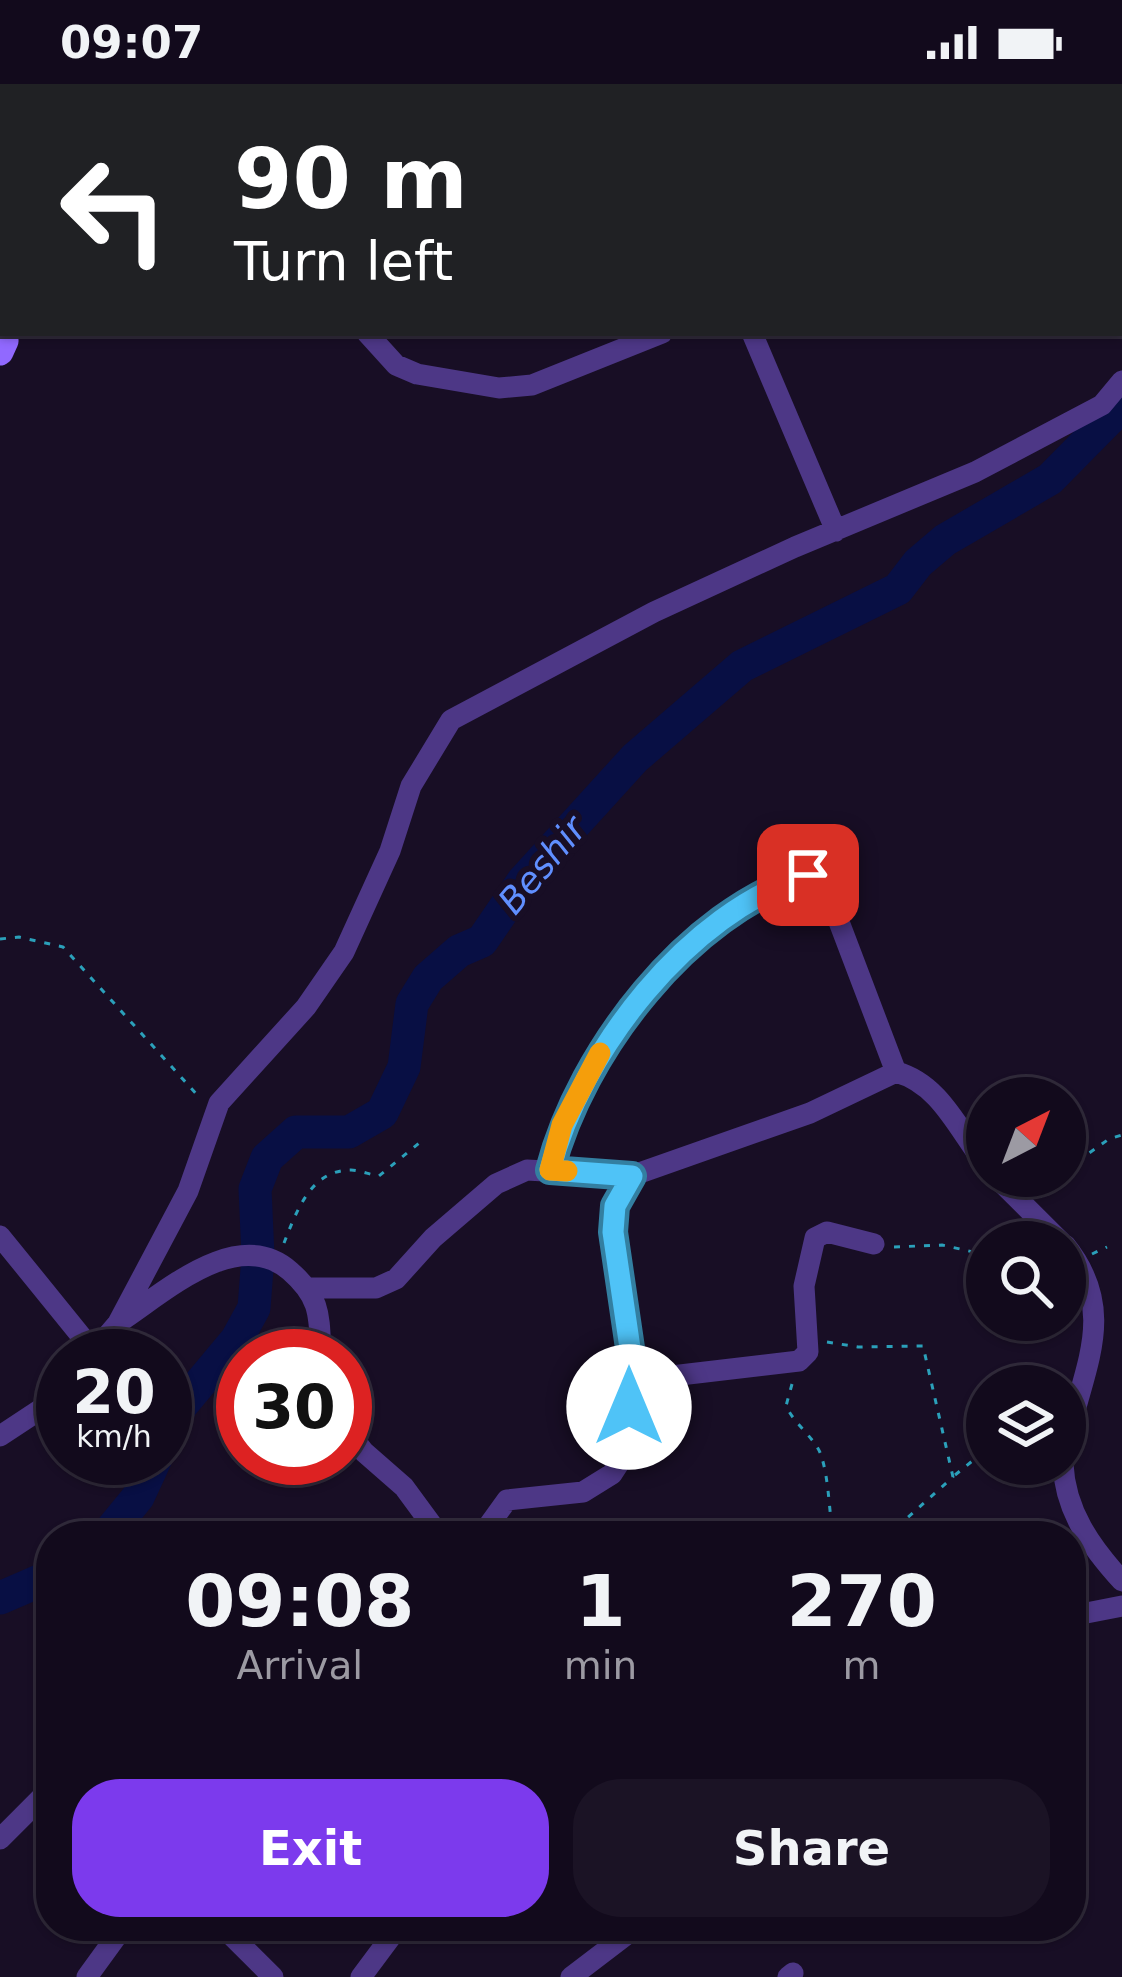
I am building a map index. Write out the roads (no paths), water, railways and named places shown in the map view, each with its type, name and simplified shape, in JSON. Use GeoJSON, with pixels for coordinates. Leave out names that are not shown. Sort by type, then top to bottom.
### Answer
{"type":"FeatureCollection","features":[{"type":"Feature","properties":{"kind":"street"},"geometry":{"type":"LineString","coordinates":[[371,336],[396,365],[417,374],[500,388],[532,385],[654,336]]}},
{"type":"Feature","properties":{"kind":"street"},"geometry":{"type":"LineString","coordinates":[[753,336],[836,531]]}},
{"type":"Feature","properties":{"kind":"street"},"geometry":{"type":"LineString","coordinates":[[113,1329],[188,1191],[215,1114],[235,1082],[306,1006],[344,952],[390,851],[411,786],[451,720],[654,613],[975,472],[1102,405],[1122,381]]}},
{"type":"Feature","properties":{"kind":"street"},"geometry":{"type":"LineString","coordinates":[[550,1170],[562,1125],[604,1045],[656,982],[723,919],[775,886],[808,875],[825,886],[896,1072]]}},
{"type":"Feature","properties":{"kind":"street"},"geometry":{"type":"LineString","coordinates":[[309,1288],[376,1288],[396,1279],[496,1184],[527,1170],[632,1176],[810,1113],[881,1075],[896,1072],[915,1077],[940,1100],[966,1137]]}},
{"type":"Feature","properties":{"kind":"street"},"geometry":{"type":"LineString","coordinates":[[492,1521],[514,1496],[583,1492],[612,1474],[623,1457],[630,1348],[613,1232],[615,1206],[632,1176]]}},
{"type":"Feature","properties":{"kind":"street"},"geometry":{"type":"LineString","coordinates":[[1014,1197],[1037,1221]]}},
{"type":"Feature","properties":{"kind":"street"},"geometry":{"type":"LineString","coordinates":[[629,1381],[799,1360],[808,1352],[804,1286],[815,1238],[827,1232],[874,1244]]}},
{"type":"Feature","properties":{"kind":"street"},"geometry":{"type":"LineString","coordinates":[[0,1236],[73,1329]]}},
{"type":"Feature","properties":{"kind":"street"},"geometry":{"type":"LineString","coordinates":[[118,1323],[206,1266],[233,1256],[277,1261],[309,1288],[321,1329]]}},
{"type":"Feature","properties":{"kind":"street"},"geometry":{"type":"LineString","coordinates":[[1086,1262],[1105,1286],[1112,1316],[1101,1368],[1086,1403]]}},
{"type":"Feature","properties":{"kind":"street"},"geometry":{"type":"LineString","coordinates":[[0,1436],[36,1412]]}},
{"type":"Feature","properties":{"kind":"street"},"geometry":{"type":"LineString","coordinates":[[372,1459],[404,1487],[429,1521]]}},
{"type":"Feature","properties":{"kind":"street"},"geometry":{"type":"LineString","coordinates":[[1068,1485],[1078,1521]]}},
{"type":"Feature","properties":{"kind":"street"},"geometry":{"type":"LineString","coordinates":[[1086,1537],[1122,1581]]}},
{"type":"Feature","properties":{"kind":"street"},"geometry":{"type":"LineString","coordinates":[[1086,1613],[1122,1606]]}},
{"type":"Feature","properties":{"kind":"street"},"geometry":{"type":"LineString","coordinates":[[0,1839],[36,1804]]}},
{"type":"Feature","properties":{"kind":"street"},"geometry":{"type":"LineString","coordinates":[[87,1977],[113,1941]]}},
{"type":"Feature","properties":{"kind":"street"},"geometry":{"type":"LineString","coordinates":[[237,1941],[273,1977]]}},
{"type":"Feature","properties":{"kind":"street"},"geometry":{"type":"LineString","coordinates":[[361,1977],[388,1941]]}},
{"type":"Feature","properties":{"kind":"street"},"geometry":{"type":"LineString","coordinates":[[571,1977],[618,1941]]}},
{"type":"Feature","properties":{"kind":"waterway","name":"Beshir"},"geometry":{"type":"LineString","coordinates":[[192,1393],[237,1339],[254,1308],[255,1189],[267,1158],[296,1132],[349,1132],[382,1113],[404,1067],[412,1004],[428,978],[459,951],[482,941],[523,881],[635,758],[742,666],[898,589],[945,540],[1050,479],[1122,406]]}},
{"type":"Feature","properties":{"kind":"waterway","name":"Beshir"},"geometry":{"type":"LineString","coordinates":[[118,1521],[144,1485]]}},
{"type":"Feature","properties":{"kind":"waterway","name":"Beshir"},"geometry":{"type":"LineString","coordinates":[[0,1598],[36,1582]]}}]}
